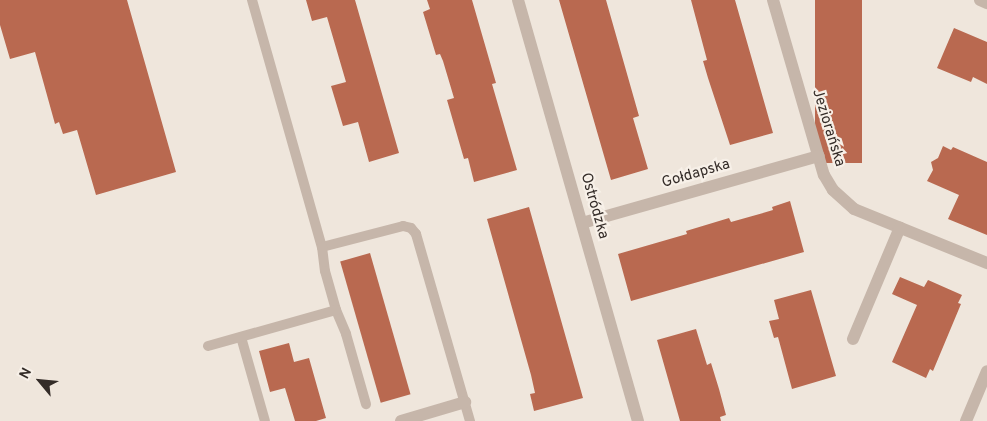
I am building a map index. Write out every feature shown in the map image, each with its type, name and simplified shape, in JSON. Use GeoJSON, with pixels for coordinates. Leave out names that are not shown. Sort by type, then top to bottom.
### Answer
{"type":"FeatureCollection","features":[{"type":"Feature","properties":{"kind":"street","name":"Ostródzka"},"geometry":{"type":"LineString","coordinates":[[518,0],[638,421]]}},
{"type":"Feature","properties":{"kind":"street","name":"Jeziorańska"},"geometry":{"type":"LineString","coordinates":[[773,0],[828,183],[846,203],[900,228],[987,264]]}},
{"type":"Feature","properties":{"kind":"street"},"geometry":{"type":"LineString","coordinates":[[980,0],[987,3]]}},
{"type":"Feature","properties":{"kind":"street","name":"Gołdapska"},"geometry":{"type":"LineString","coordinates":[[582,223],[819,156]]}},
{"type":"Feature","properties":{"kind":"street"},"geometry":{"type":"LineString","coordinates":[[853,338],[900,228]]}},
{"type":"Feature","properties":{"kind":"street"},"geometry":{"type":"LineString","coordinates":[[966,421],[987,371]]}},
{"type":"Feature","properties":{"kind":"street"},"geometry":{"type":"LineString","coordinates":[[401,421],[465,402]]}},
{"type":"Feature","properties":{"kind":"lane"},"geometry":{"type":"LineString","coordinates":[[252,0],[322,247],[325,270],[336,310],[346,334],[366,404]]}},
{"type":"Feature","properties":{"kind":"lane"},"geometry":{"type":"LineString","coordinates":[[322,247],[395,227],[411,228],[416,234],[422,249],[470,421]]}},
{"type":"Feature","properties":{"kind":"lane"},"geometry":{"type":"LineString","coordinates":[[208,346],[336,310]]}},
{"type":"Feature","properties":{"kind":"lane"},"geometry":{"type":"LineString","coordinates":[[240,337],[265,421]]}},
{"type":"Feature","properties":{"kind":"building"},"geometry":{"type":"Polygon","coordinates":[[[0,0],[127,0],[176,172],[96,195],[77,130],[63,134],[59,122],[55,124],[35,52],[10,59],[0,25],[0,0]]]}},
{"type":"Feature","properties":{"kind":"building"},"geometry":{"type":"Polygon","coordinates":[[[306,0],[355,0],[399,153],[369,162],[358,122],[343,126],[331,86],[346,82],[327,17],[312,21],[306,0]]]}},
{"type":"Feature","properties":{"kind":"building"},"geometry":{"type":"Polygon","coordinates":[[[427,0],[472,0],[496,83],[492,84],[517,170],[474,182],[468,158],[464,159],[447,100],[454,98],[443,61],[440,54],[436,55],[423,12],[430,9],[427,0]]]}},
{"type":"Feature","properties":{"kind":"building"},"geometry":{"type":"Polygon","coordinates":[[[559,0],[606,0],[639,116],[633,118],[648,169],[611,180],[559,0]]]}},
{"type":"Feature","properties":{"kind":"building"},"geometry":{"type":"Polygon","coordinates":[[[691,0],[735,0],[773,133],[730,145],[703,61],[707,60],[691,0]]]}},
{"type":"Feature","properties":{"kind":"building"},"geometry":{"type":"Polygon","coordinates":[[[815,0],[862,0],[862,163],[815,163],[815,0]]]}},
{"type":"Feature","properties":{"kind":"building"},"geometry":{"type":"Polygon","coordinates":[[[954,28],[987,42],[987,84],[973,77],[971,82],[937,68],[954,28]]]}},
{"type":"Feature","properties":{"kind":"building"},"geometry":{"type":"Polygon","coordinates":[[[943,146],[951,150],[953,147],[987,162],[987,235],[948,219],[959,195],[927,181],[933,170],[931,162],[938,158],[943,146]]]}},
{"type":"Feature","properties":{"kind":"building"},"geometry":{"type":"Polygon","coordinates":[[[790,201],[804,252],[631,301],[618,254],[687,234],[686,231],[729,218],[731,222],[773,210],[772,207],[790,201]]]}},
{"type":"Feature","properties":{"kind":"building"},"geometry":{"type":"Polygon","coordinates":[[[529,207],[583,398],[534,411],[530,394],[535,393],[531,375],[487,219],[529,207]]]}},
{"type":"Feature","properties":{"kind":"building"},"geometry":{"type":"Polygon","coordinates":[[[370,253],[411,394],[381,403],[340,262],[370,253]]]}},
{"type":"Feature","properties":{"kind":"building"},"geometry":{"type":"Polygon","coordinates":[[[900,277],[924,287],[928,280],[962,295],[958,303],[961,304],[933,371],[930,369],[926,378],[892,362],[917,305],[892,294],[900,277]]]}},
{"type":"Feature","properties":{"kind":"building"},"geometry":{"type":"Polygon","coordinates":[[[811,290],[836,376],[792,389],[778,337],[774,338],[769,321],[779,319],[774,300],[811,290]]]}},
{"type":"Feature","properties":{"kind":"building"},"geometry":{"type":"Polygon","coordinates":[[[696,329],[707,365],[711,363],[719,389],[726,415],[720,417],[721,421],[680,421],[657,340],[696,329]]]}},
{"type":"Feature","properties":{"kind":"building"},"geometry":{"type":"Polygon","coordinates":[[[289,343],[294,362],[309,358],[326,418],[316,421],[295,421],[285,388],[270,392],[259,351],[289,343]]]}}]}
